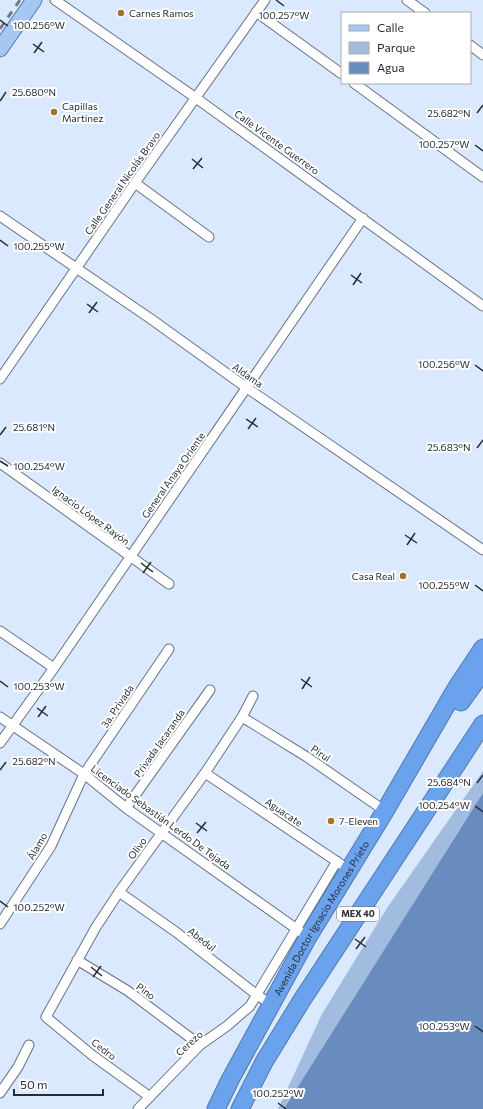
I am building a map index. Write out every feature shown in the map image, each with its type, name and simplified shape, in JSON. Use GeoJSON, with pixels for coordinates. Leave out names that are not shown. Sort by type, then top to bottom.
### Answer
{"type":"FeatureCollection","features":[{"type":"Feature","properties":{"kind":"highway","name":"Avenida Doctor Ignacio Morones Prieto"},"geometry":{"type":"LineString","coordinates":[[216,1109],[264,1000],[302,934],[343,866],[385,811],[457,687],[483,648]]}},
{"type":"Feature","properties":{"kind":"highway"},"geometry":{"type":"LineString","coordinates":[[400,784],[483,671]]}},
{"type":"Feature","properties":{"kind":"highway","name":"MEX 40"},"geometry":{"type":"LineString","coordinates":[[240,1109],[264,1062],[302,1000],[483,724]]}},
{"type":"Feature","properties":{"kind":"main road"},"geometry":{"type":"LineString","coordinates":[[0,49],[34,0]]}},
{"type":"Feature","properties":{"kind":"street","name":"Calle Vicente Guerrero"},"geometry":{"type":"LineString","coordinates":[[54,0],[196,98],[483,306]]}},
{"type":"Feature","properties":{"kind":"street","name":"Calle General Nicolás Bravo"},"geometry":{"type":"LineString","coordinates":[[0,379],[135,183],[265,0]]}},
{"type":"Feature","properties":{"kind":"street"},"geometry":{"type":"LineString","coordinates":[[407,0],[424,12]]}},
{"type":"Feature","properties":{"kind":"street"},"geometry":{"type":"LineString","coordinates":[[256,12],[341,73]]}},
{"type":"Feature","properties":{"kind":"street"},"geometry":{"type":"LineString","coordinates":[[471,46],[483,55]]}},
{"type":"Feature","properties":{"kind":"street"},"geometry":{"type":"LineString","coordinates":[[355,84],[483,177]]}},
{"type":"Feature","properties":{"kind":"street"},"geometry":{"type":"LineString","coordinates":[[135,183],[209,237]]}},
{"type":"Feature","properties":{"kind":"street","name":"Aldama"},"geometry":{"type":"LineString","coordinates":[[0,216],[483,550]]}},
{"type":"Feature","properties":{"kind":"street","name":"General Anaya Oriente"},"geometry":{"type":"LineString","coordinates":[[0,743],[54,668],[363,218]]}},
{"type":"Feature","properties":{"kind":"street","name":"Ignacio López Rayón"},"geometry":{"type":"LineString","coordinates":[[0,463],[169,584]]}},
{"type":"Feature","properties":{"kind":"street"},"geometry":{"type":"LineString","coordinates":[[0,631],[54,668]]}},
{"type":"Feature","properties":{"kind":"street","name":"3a. Privada"},"geometry":{"type":"LineString","coordinates":[[84,774],[168,649]]}},
{"type":"Feature","properties":{"kind":"street","name":"Privada Jacaranda"},"geometry":{"type":"LineString","coordinates":[[126,808],[210,690]]}},
{"type":"Feature","properties":{"kind":"street","name":"Olivo"},"geometry":{"type":"LineString","coordinates":[[46,1017],[96,927],[119,892],[205,773],[242,717],[253,696]]}},
{"type":"Feature","properties":{"kind":"street","name":"Licenciado Sebastián Lerdo De Tejada"},"geometry":{"type":"LineString","coordinates":[[0,717],[84,774],[126,808],[302,934]]}},
{"type":"Feature","properties":{"kind":"street","name":"Pirul"},"geometry":{"type":"LineString","coordinates":[[242,717],[307,757],[385,811]]}},
{"type":"Feature","properties":{"kind":"street","name":"Aguacate"},"geometry":{"type":"LineString","coordinates":[[205,773],[343,866]]}},
{"type":"Feature","properties":{"kind":"street","name":"Álamo"},"geometry":{"type":"LineString","coordinates":[[0,924],[52,846],[84,774]]}},
{"type":"Feature","properties":{"kind":"street","name":"Abedul"},"geometry":{"type":"LineString","coordinates":[[119,892],[176,932],[264,1000]]}},
{"type":"Feature","properties":{"kind":"street","name":"Pino"},"geometry":{"type":"LineString","coordinates":[[77,960],[128,992],[200,1045]]}},
{"type":"Feature","properties":{"kind":"street","name":"Cerezo"},"geometry":{"type":"LineString","coordinates":[[138,1109],[200,1045],[227,1026],[250,1006],[264,1000]]}},
{"type":"Feature","properties":{"kind":"street","name":"Cedro"},"geometry":{"type":"LineString","coordinates":[[46,1017],[92,1055],[150,1098]]}},
{"type":"Feature","properties":{"kind":"street"},"geometry":{"type":"LineString","coordinates":[[0,1093],[14,1073],[29,1045]]}},
{"type":"Feature","properties":{"kind":"green space"},"geometry":{"type":"Polygon","coordinates":[[[483,771],[483,1109],[278,1109],[322,1014],[387,908],[483,771]]]}},
{"type":"Feature","properties":{"kind":"water"},"geometry":{"type":"Polygon","coordinates":[[[483,793],[483,1109],[284,1109],[483,793]]]}},
{"type":"Feature","properties":{"kind":"railway"},"geometry":{"type":"LineString","coordinates":[[0,29],[20,0]]}},
{"type":"Feature","properties":{"kind":"place","name":"Carnes Ramos"},"geometry":{"type":"Point","coordinates":[121,13]}},
{"type":"Feature","properties":{"kind":"place","name":"Capillas Martinez"},"geometry":{"type":"Point","coordinates":[54,112]}},
{"type":"Feature","properties":{"kind":"place","name":"Casa Real"},"geometry":{"type":"Point","coordinates":[403,576]}},
{"type":"Feature","properties":{"kind":"place","name":"7-Eleven"},"geometry":{"type":"Point","coordinates":[331,821]}}]}
